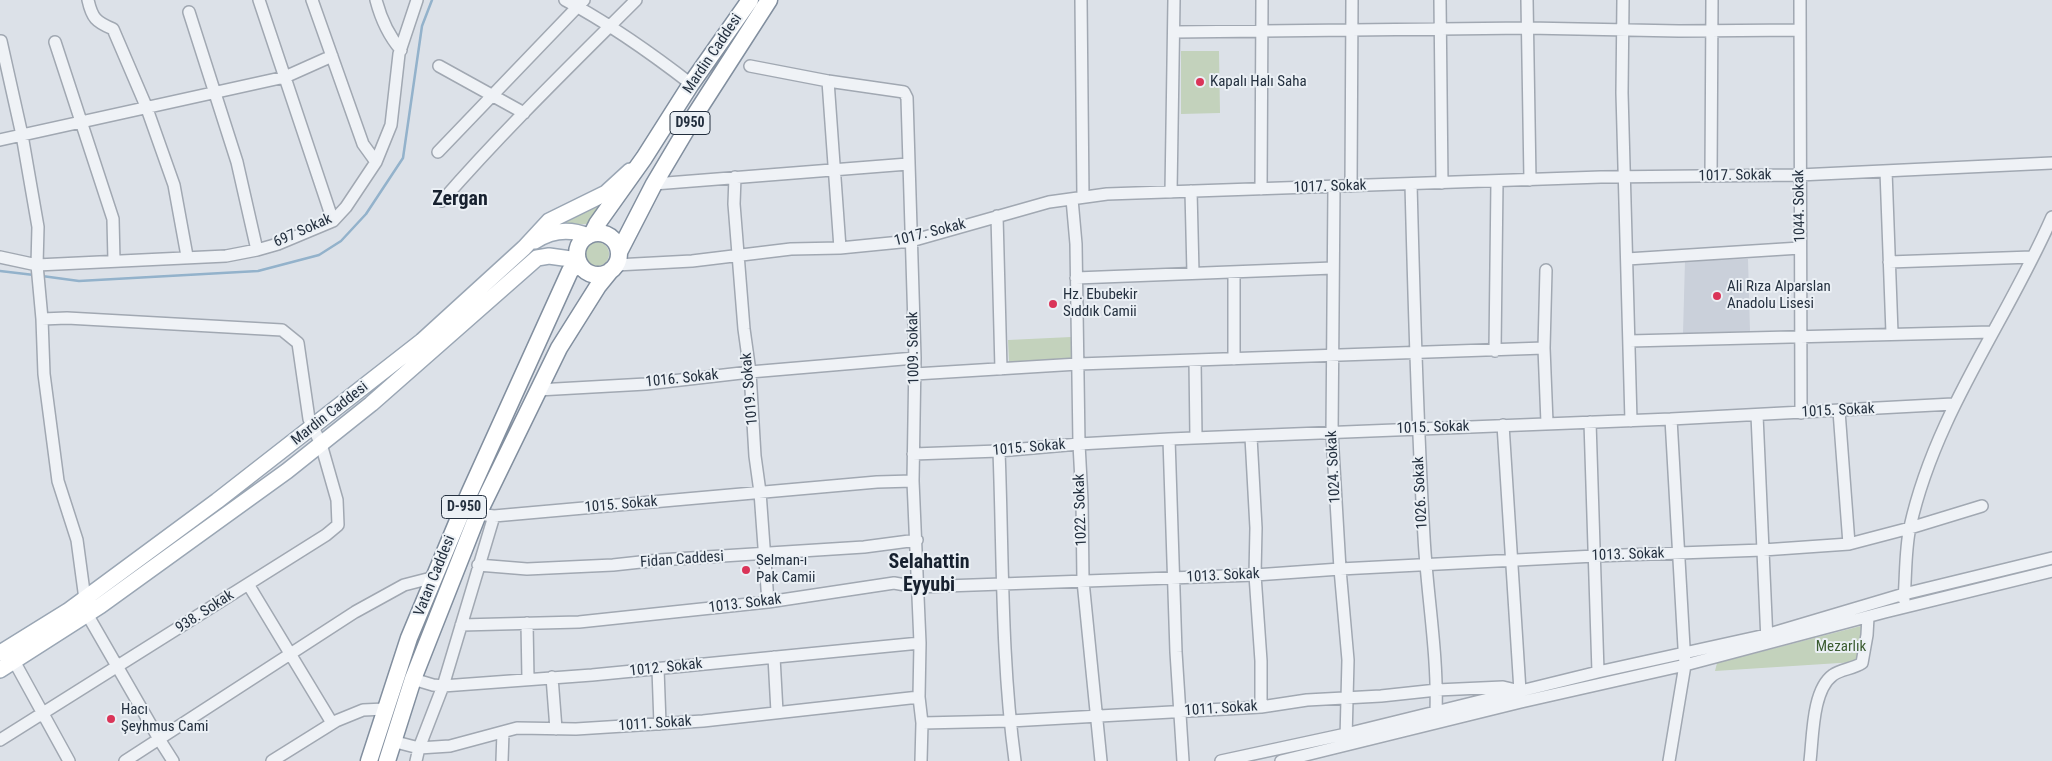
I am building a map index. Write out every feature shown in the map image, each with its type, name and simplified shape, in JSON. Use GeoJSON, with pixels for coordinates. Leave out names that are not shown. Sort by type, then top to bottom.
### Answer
{"type":"FeatureCollection","features":[{"type":"Feature","properties":{"kind":"highway","name":"Mardin Caddesi"},"geometry":{"type":"LineString","coordinates":[[750,0],[691,84],[644,158],[590,235],[579,246],[579,261],[586,271],[599,275],[615,262],[654,184],[695,115],[769,0]]}},
{"type":"Feature","properties":{"kind":"highway"},"geometry":{"type":"LineString","coordinates":[[590,235],[602,234],[613,240],[615,262]]}},
{"type":"Feature","properties":{"kind":"highway","name":"Vatan Caddesi"},"geometry":{"type":"LineString","coordinates":[[368,761],[409,638],[469,494],[535,345],[570,271],[579,261]]}},
{"type":"Feature","properties":{"kind":"highway","name":"Vatan Caddesi"},"geometry":{"type":"LineString","coordinates":[[387,761],[413,679],[486,515],[538,390],[558,348],[615,262]]}},
{"type":"Feature","properties":{"kind":"main road","name":"Mardin Caddesi"},"geometry":{"type":"LineString","coordinates":[[0,653],[86,598],[218,501],[422,341],[524,248],[550,221],[606,193],[644,158]]}},
{"type":"Feature","properties":{"kind":"main road"},"geometry":{"type":"LineString","coordinates":[[524,248],[543,236],[556,232],[574,230],[590,235]]}},
{"type":"Feature","properties":{"kind":"main road","name":"Mardin Caddesi"},"geometry":{"type":"LineString","coordinates":[[0,670],[88,614],[193,540],[321,444],[416,366],[536,258],[550,256],[579,261]]}},
{"type":"Feature","properties":{"kind":"street"},"geometry":{"type":"LineString","coordinates":[[88,0],[91,15],[102,24],[113,29],[146,106],[174,185],[187,256]]}},
{"type":"Feature","properties":{"kind":"street"},"geometry":{"type":"LineString","coordinates":[[259,0],[333,221]]}},
{"type":"Feature","properties":{"kind":"street"},"geometry":{"type":"LineString","coordinates":[[312,0],[363,144],[376,162]]}},
{"type":"Feature","properties":{"kind":"street"},"geometry":{"type":"LineString","coordinates":[[376,0],[380,17],[401,50]]}},
{"type":"Feature","properties":{"kind":"street","name":"697 Sokak"},"geometry":{"type":"LineString","coordinates":[[0,257],[37,268],[187,256],[226,256],[257,250],[298,237],[333,221],[346,207],[376,162],[391,125],[395,77],[401,50],[417,0]]}},
{"type":"Feature","properties":{"kind":"street"},"geometry":{"type":"LineString","coordinates":[[565,0],[581,3],[691,84]]}},
{"type":"Feature","properties":{"kind":"street"},"geometry":{"type":"LineString","coordinates":[[442,201],[524,113],[636,0]]}},
{"type":"Feature","properties":{"kind":"street","name":"1022. Sokak"},"geometry":{"type":"LineString","coordinates":[[1081,0],[1076,278],[1078,444],[1082,500],[1083,581],[1101,761]]}},
{"type":"Feature","properties":{"kind":"street"},"geometry":{"type":"LineString","coordinates":[[1171,192],[1174,0]]}},
{"type":"Feature","properties":{"kind":"street"},"geometry":{"type":"LineString","coordinates":[[1261,189],[1262,0]]}},
{"type":"Feature","properties":{"kind":"street"},"geometry":{"type":"LineString","coordinates":[[1351,186],[1352,0]]}},
{"type":"Feature","properties":{"kind":"street"},"geometry":{"type":"LineString","coordinates":[[1440,0],[1442,183]]}},
{"type":"Feature","properties":{"kind":"street"},"geometry":{"type":"LineString","coordinates":[[1528,0],[1530,180]]}},
{"type":"Feature","properties":{"kind":"street"},"geometry":{"type":"LineString","coordinates":[[1623,0],[1622,94],[1630,421]]}},
{"type":"Feature","properties":{"kind":"street"},"geometry":{"type":"LineString","coordinates":[[1711,176],[1712,0]]}},
{"type":"Feature","properties":{"kind":"street","name":"1044. Sokak"},"geometry":{"type":"LineString","coordinates":[[1800,0],[1800,412]]}},
{"type":"Feature","properties":{"kind":"street"},"geometry":{"type":"LineString","coordinates":[[438,152],[581,3]]}},
{"type":"Feature","properties":{"kind":"street"},"geometry":{"type":"LineString","coordinates":[[189,12],[216,91],[237,162],[257,250]]}},
{"type":"Feature","properties":{"kind":"street"},"geometry":{"type":"LineString","coordinates":[[1174,32],[1528,28],[1800,30]]}},
{"type":"Feature","properties":{"kind":"street"},"geometry":{"type":"LineString","coordinates":[[1,41],[22,135],[38,227],[37,268],[42,319],[44,374],[58,481],[77,540],[88,614],[173,761]]}},
{"type":"Feature","properties":{"kind":"street"},"geometry":{"type":"LineString","coordinates":[[55,42],[113,219],[114,261]]}},
{"type":"Feature","properties":{"kind":"street"},"geometry":{"type":"LineString","coordinates":[[0,140],[146,106],[284,77],[332,56]]}},
{"type":"Feature","properties":{"kind":"street"},"geometry":{"type":"LineString","coordinates":[[439,66],[524,113]]}},
{"type":"Feature","properties":{"kind":"street","name":"1009. Sokak"},"geometry":{"type":"LineString","coordinates":[[750,66],[828,81],[904,92],[907,98],[915,358],[913,481],[920,643],[921,761]]}},
{"type":"Feature","properties":{"kind":"street"},"geometry":{"type":"LineString","coordinates":[[828,81],[840,248]]}},
{"type":"Feature","properties":{"kind":"street","name":"1017. Sokak"},"geometry":{"type":"LineString","coordinates":[[615,262],[692,261],[791,250],[840,248],[910,241],[1049,202],[1107,194],[1625,177],[1799,175],[2052,163]]}},
{"type":"Feature","properties":{"kind":"street"},"geometry":{"type":"LineString","coordinates":[[654,184],[908,164]]}},
{"type":"Feature","properties":{"kind":"street"},"geometry":{"type":"LineString","coordinates":[[1886,171],[1892,333]]}},
{"type":"Feature","properties":{"kind":"street","name":"1019. Sokak"},"geometry":{"type":"LineString","coordinates":[[735,177],[734,204],[744,329],[750,372],[755,456],[760,492],[768,602]]}},
{"type":"Feature","properties":{"kind":"street"},"geometry":{"type":"LineString","coordinates":[[1495,350],[1497,181]]}},
{"type":"Feature","properties":{"kind":"street","name":"1026. Sokak"},"geometry":{"type":"LineString","coordinates":[[1411,184],[1418,428],[1425,565],[1437,690],[1436,712]]}},
{"type":"Feature","properties":{"kind":"street","name":"1024. Sokak"},"geometry":{"type":"LineString","coordinates":[[1334,187],[1332,432],[1340,569],[1348,660],[1345,747]]}},
{"type":"Feature","properties":{"kind":"street"},"geometry":{"type":"LineString","coordinates":[[1191,191],[1193,273]]}},
{"type":"Feature","properties":{"kind":"street"},"geometry":{"type":"LineString","coordinates":[[997,216],[1001,369]]}},
{"type":"Feature","properties":{"kind":"street"},"geometry":{"type":"LineString","coordinates":[[1903,608],[1910,528],[1933,452],[1954,404],[2052,217]]}},
{"type":"Feature","properties":{"kind":"street"},"geometry":{"type":"LineString","coordinates":[[1627,259],[1800,248]]}},
{"type":"Feature","properties":{"kind":"street"},"geometry":{"type":"LineString","coordinates":[[1889,262],[2032,257]]}},
{"type":"Feature","properties":{"kind":"street"},"geometry":{"type":"LineString","coordinates":[[1076,278],[1333,268]]}},
{"type":"Feature","properties":{"kind":"street"},"geometry":{"type":"LineString","coordinates":[[1546,270],[1544,348],[1547,423]]}},
{"type":"Feature","properties":{"kind":"street"},"geometry":{"type":"LineString","coordinates":[[1234,272],[1234,359]]}},
{"type":"Feature","properties":{"kind":"street"},"geometry":{"type":"LineString","coordinates":[[42,319],[67,318],[282,330],[298,343],[309,419],[321,444]]}},
{"type":"Feature","properties":{"kind":"street"},"geometry":{"type":"LineString","coordinates":[[1629,341],[1801,335],[1992,332]]}},
{"type":"Feature","properties":{"kind":"street"},"geometry":{"type":"LineString","coordinates":[[915,374],[1078,364],[1544,348]]}},
{"type":"Feature","properties":{"kind":"street","name":"1016. Sokak"},"geometry":{"type":"LineString","coordinates":[[538,390],[646,384],[750,372],[915,358]]}},
{"type":"Feature","properties":{"kind":"street"},"geometry":{"type":"LineString","coordinates":[[1195,360],[1196,438]]}},
{"type":"Feature","properties":{"kind":"street","name":"1015. Sokak"},"geometry":{"type":"LineString","coordinates":[[913,454],[999,451],[1169,439],[1630,421],[1954,404]]}},
{"type":"Feature","properties":{"kind":"street"},"geometry":{"type":"LineString","coordinates":[[1839,411],[1849,544]]}},
{"type":"Feature","properties":{"kind":"street"},"geometry":{"type":"LineString","coordinates":[[1757,415],[1766,639]]}},
{"type":"Feature","properties":{"kind":"street"},"geometry":{"type":"LineString","coordinates":[[1670,761],[1685,660],[1671,419]]}},
{"type":"Feature","properties":{"kind":"street"},"geometry":{"type":"LineString","coordinates":[[1590,422],[1598,672]]}},
{"type":"Feature","properties":{"kind":"street"},"geometry":{"type":"LineString","coordinates":[[1503,425],[1520,692]]}},
{"type":"Feature","properties":{"kind":"street"},"geometry":{"type":"LineString","coordinates":[[1251,436],[1261,661],[1260,707]]}},
{"type":"Feature","properties":{"kind":"street"},"geometry":{"type":"LineString","coordinates":[[1169,439],[1179,712],[1183,761]]}},
{"type":"Feature","properties":{"kind":"street","name":"938. Sokak"},"geometry":{"type":"LineString","coordinates":[[0,740],[326,535],[338,525],[337,500],[321,444]]}},
{"type":"Feature","properties":{"kind":"street"},"geometry":{"type":"LineString","coordinates":[[999,451],[1010,721],[1015,761]]}},
{"type":"Feature","properties":{"kind":"street","name":"1015. Sokak"},"geometry":{"type":"LineString","coordinates":[[486,515],[877,482],[913,481]]}},
{"type":"Feature","properties":{"kind":"street","name":"1013. Sokak"},"geometry":{"type":"LineString","coordinates":[[461,625],[579,622],[768,602],[894,584],[917,587],[1174,579],[1595,556],[1763,550],[1849,544],[1982,506]]}},
{"type":"Feature","properties":{"kind":"street"},"geometry":{"type":"LineString","coordinates":[[416,761],[419,748],[443,686],[461,625],[478,565],[486,515]]}},
{"type":"Feature","properties":{"kind":"street","name":"Fidan Caddesi"},"geometry":{"type":"LineString","coordinates":[[478,565],[527,569],[613,565],[659,560],[864,547],[917,540]]}},
{"type":"Feature","properties":{"kind":"street"},"geometry":{"type":"LineString","coordinates":[[1766,639],[1904,594],[2052,558]]}},
{"type":"Feature","properties":{"kind":"street"},"geometry":{"type":"LineString","coordinates":[[1281,761],[1345,747],[1766,639],[1868,617],[2052,571]]}},
{"type":"Feature","properties":{"kind":"street"},"geometry":{"type":"LineString","coordinates":[[125,761],[355,612],[404,585],[434,577]]}},
{"type":"Feature","properties":{"kind":"street"},"geometry":{"type":"LineString","coordinates":[[248,584],[332,723]]}},
{"type":"Feature","properties":{"kind":"street"},"geometry":{"type":"LineString","coordinates":[[1810,761],[1819,694],[1830,677],[1862,663],[1868,617]]}},
{"type":"Feature","properties":{"kind":"street"},"geometry":{"type":"LineString","coordinates":[[528,623],[528,679]]}},
{"type":"Feature","properties":{"kind":"street","name":"1012. Sokak"},"geometry":{"type":"LineString","coordinates":[[413,679],[443,686],[658,669],[920,643]]}},
{"type":"Feature","properties":{"kind":"street"},"geometry":{"type":"LineString","coordinates":[[774,657],[777,712]]}},
{"type":"Feature","properties":{"kind":"street"},"geometry":{"type":"LineString","coordinates":[[1221,761],[1346,734],[1598,672],[1685,660]]}},
{"type":"Feature","properties":{"kind":"street"},"geometry":{"type":"LineString","coordinates":[[14,661],[69,761]]}},
{"type":"Feature","properties":{"kind":"street"},"geometry":{"type":"LineString","coordinates":[[658,669],[660,724]]}},
{"type":"Feature","properties":{"kind":"street"},"geometry":{"type":"LineString","coordinates":[[552,677],[556,729]]}},
{"type":"Feature","properties":{"kind":"street","name":"1011. Sokak"},"geometry":{"type":"LineString","coordinates":[[922,723],[1010,721],[1260,707],[1348,697],[1380,696],[1437,690],[1504,687],[1520,692]]}},
{"type":"Feature","properties":{"kind":"street","name":"1011. Sokak"},"geometry":{"type":"LineString","coordinates":[[392,741],[419,748],[450,746],[517,728],[556,729],[703,721],[919,697]]}},
{"type":"Feature","properties":{"kind":"street"},"geometry":{"type":"LineString","coordinates":[[272,761],[332,723],[362,710],[385,709]]}},
{"type":"Feature","properties":{"kind":"street"},"geometry":{"type":"LineString","coordinates":[[502,761],[503,732]]}},
{"type":"Feature","properties":{"kind":"shaded area","name":"Ali Rıza Alparslan Anadolu Lisesi"},"geometry":{"type":"Polygon","coordinates":[[[1748,259],[1750,332],[1683,334],[1685,260],[1748,259]]]}},
{"type":"Feature","properties":{"kind":"green space","name":"Kapalı Halı Saha"},"geometry":{"type":"Polygon","coordinates":[[[1181,51],[1219,51],[1220,113],[1181,114],[1181,51]]]}},
{"type":"Feature","properties":{"kind":"green space"},"geometry":{"type":"Polygon","coordinates":[[[600,204],[589,224],[556,225],[600,204]]]}},
{"type":"Feature","properties":{"kind":"green space"},"geometry":{"type":"Polygon","coordinates":[[[597,242],[606,245],[609,254],[606,263],[597,266],[588,263],[585,254],[588,245],[597,242]]]}},
{"type":"Feature","properties":{"kind":"green space"},"geometry":{"type":"Polygon","coordinates":[[[1071,337],[1072,359],[1009,362],[1008,340],[1071,337]]]}},
{"type":"Feature","properties":{"kind":"green space","name":"Mezarlık"},"geometry":{"type":"Polygon","coordinates":[[[1861,626],[1866,630],[1855,662],[1715,671],[1717,663],[1861,626]]]}},
{"type":"Feature","properties":{"kind":"waterway"},"geometry":{"type":"LineString","coordinates":[[42,276],[79,281],[258,271],[319,255],[341,241],[366,214],[403,158],[422,26],[432,0]]}},
{"type":"Feature","properties":{"kind":"waterway"},"geometry":{"type":"LineString","coordinates":[[0,271],[34,275]]}},
{"type":"Feature","properties":{"kind":"place","name":"Kapalı Halı Saha"},"geometry":{"type":"Point","coordinates":[1200,82]}},
{"type":"Feature","properties":{"kind":"place","name":"Ali Rıza Alparslan Anadolu Lisesi"},"geometry":{"type":"Point","coordinates":[1717,296]}},
{"type":"Feature","properties":{"kind":"place","name":"Hz. Ebubekir Sıddık Camii"},"geometry":{"type":"Point","coordinates":[1053,304]}},
{"type":"Feature","properties":{"kind":"place","name":"Selman-ı Pak Camii"},"geometry":{"type":"Point","coordinates":[746,570]}},
{"type":"Feature","properties":{"kind":"place","name":"Hacı Şeyhmus Cami"},"geometry":{"type":"Point","coordinates":[111,719]}},
{"type":"Feature","properties":{"kind":"district","name":"Zergan"},"geometry":{"type":"Point","coordinates":[460,200]}},
{"type":"Feature","properties":{"kind":"district","name":"Selahattin Eyyubi"},"geometry":{"type":"Point","coordinates":[929,574]}}]}
